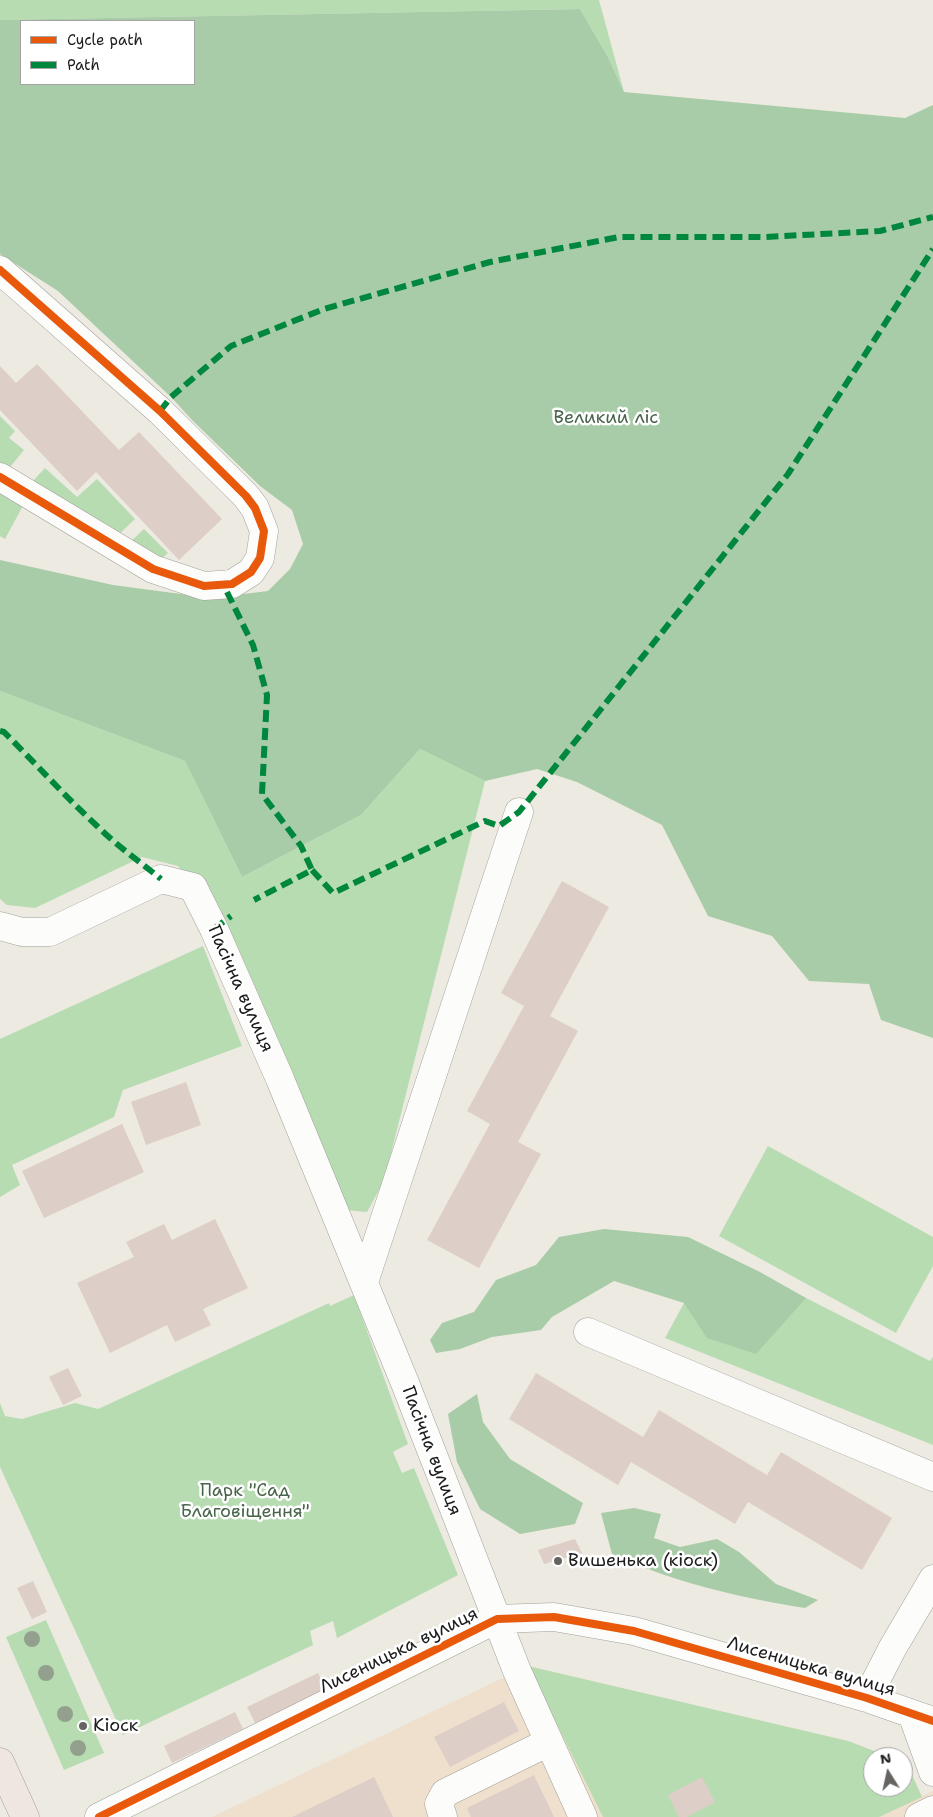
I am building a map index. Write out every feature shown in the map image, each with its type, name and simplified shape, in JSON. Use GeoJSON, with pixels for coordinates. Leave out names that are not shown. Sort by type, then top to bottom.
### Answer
{"type":"FeatureCollection","features":[{"type":"Feature","properties":{"kind":"main road"},"geometry":{"type":"LineString","coordinates":[[0,1762],[25,1817]]}},
{"type":"Feature","properties":{"kind":"street"},"geometry":{"type":"LineString","coordinates":[[0,270],[160,411],[246,496],[255,508],[264,531],[260,558],[251,572],[232,584],[204,586],[153,569],[0,477]]}},
{"type":"Feature","properties":{"kind":"street"},"geometry":{"type":"LineString","coordinates":[[364,1282],[519,812]]}},
{"type":"Feature","properties":{"kind":"street","name":"Пасічна вулиця"},"geometry":{"type":"LineString","coordinates":[[0,926],[22,932],[50,932],[161,879],[193,887],[214,929],[280,1079],[364,1282],[517,1671],[583,1817]]}},
{"type":"Feature","properties":{"kind":"street"},"geometry":{"type":"LineString","coordinates":[[588,1332],[933,1477]]}},
{"type":"Feature","properties":{"kind":"street","name":"Лисеницька вулиця"},"geometry":{"type":"LineString","coordinates":[[867,1698],[892,1649],[933,1579]]}},
{"type":"Feature","properties":{"kind":"street","name":"Лисеницька вулиця"},"geometry":{"type":"LineString","coordinates":[[99,1817],[497,1619],[554,1617],[634,1631],[867,1698],[923,1717]]}},
{"type":"Feature","properties":{"kind":"street"},"geometry":{"type":"LineString","coordinates":[[923,1717],[933,1772]]}},
{"type":"Feature","properties":{"kind":"street"},"geometry":{"type":"LineString","coordinates":[[444,1817],[439,1804],[445,1793],[549,1742]]}},
{"type":"Feature","properties":{"kind":"street"},"geometry":{"type":"LineString","coordinates":[[919,1817],[933,1810]]}},
{"type":"Feature","properties":{"kind":"shaded area"},"geometry":{"type":"Polygon","coordinates":[[[528,1666],[848,1741],[864,1747],[863,1797],[913,1797],[913,1777],[922,1796],[933,1791],[933,1817],[212,1817],[528,1666]]]}},
{"type":"Feature","properties":{"kind":"green space"},"geometry":{"type":"Polygon","coordinates":[[[0,0],[599,0],[624,92],[608,57],[580,9],[0,20],[0,0]]]}},
{"type":"Feature","properties":{"kind":"green space","name":"Великий ліс"},"geometry":{"type":"Polygon","coordinates":[[[580,9],[608,57],[624,92],[905,118],[933,105],[933,1038],[881,1020],[869,984],[809,981],[772,936],[708,916],[662,825],[577,782],[537,769],[485,781],[420,749],[361,815],[242,877],[185,761],[0,691],[0,560],[113,585],[211,598],[268,591],[290,569],[303,544],[292,510],[260,486],[171,397],[58,291],[0,254],[0,20],[580,9]]]}},
{"type":"Feature","properties":{"kind":"green space"},"geometry":{"type":"Polygon","coordinates":[[[0,416],[15,431],[9,438],[24,450],[6,472],[0,468],[0,416]]]}},
{"type":"Feature","properties":{"kind":"green space"},"geometry":{"type":"Polygon","coordinates":[[[45,468],[77,497],[97,479],[135,519],[115,538],[31,483],[45,468]]]}},
{"type":"Feature","properties":{"kind":"green space"},"geometry":{"type":"Polygon","coordinates":[[[0,488],[25,502],[5,539],[0,536],[0,488]]]}},
{"type":"Feature","properties":{"kind":"green space"},"geometry":{"type":"Polygon","coordinates":[[[144,529],[168,553],[156,564],[127,545],[144,529]]]}},
{"type":"Feature","properties":{"kind":"green space"},"geometry":{"type":"Polygon","coordinates":[[[0,691],[185,761],[242,877],[361,815],[420,749],[485,781],[384,1181],[367,1212],[345,1210],[214,918],[178,866],[142,857],[35,908],[7,905],[0,899],[0,691]]]}},
{"type":"Feature","properties":{"kind":"green space"},"geometry":{"type":"Polygon","coordinates":[[[203,946],[242,1046],[123,1090],[114,1117],[12,1165],[20,1185],[0,1197],[0,1039],[203,946]]]}},
{"type":"Feature","properties":{"kind":"green space"},"geometry":{"type":"Polygon","coordinates":[[[768,1146],[933,1237],[933,1266],[896,1333],[719,1236],[768,1146]]]}},
{"type":"Feature","properties":{"kind":"green space"},"geometry":{"type":"Polygon","coordinates":[[[604,1229],[688,1237],[760,1272],[806,1298],[756,1354],[707,1338],[684,1303],[614,1281],[552,1317],[541,1330],[492,1337],[460,1349],[436,1353],[430,1340],[442,1323],[474,1312],[496,1280],[536,1265],[559,1237],[604,1229]]]}},
{"type":"Feature","properties":{"kind":"green space","name":"Парк \"Сад Благовіщення\""},"geometry":{"type":"Polygon","coordinates":[[[354,1295],[408,1444],[393,1452],[402,1473],[414,1468],[458,1575],[337,1638],[333,1621],[310,1631],[313,1645],[123,1735],[0,1467],[0,1403],[5,1416],[22,1419],[75,1403],[98,1409],[329,1303],[330,1306],[354,1295]]]}},
{"type":"Feature","properties":{"kind":"green space"},"geometry":{"type":"Polygon","coordinates":[[[806,1298],[930,1361],[933,1357],[933,1445],[665,1338],[684,1303],[806,1298]]]}},
{"type":"Feature","properties":{"kind":"green space"},"geometry":{"type":"Polygon","coordinates":[[[477,1394],[483,1422],[510,1459],[583,1503],[575,1524],[520,1534],[480,1509],[457,1462],[448,1414],[477,1394]]]}},
{"type":"Feature","properties":{"kind":"green space"},"geometry":{"type":"Polygon","coordinates":[[[634,1508],[661,1514],[654,1538],[680,1547],[717,1539],[739,1552],[776,1584],[818,1600],[805,1608],[731,1594],[683,1581],[612,1554],[601,1513],[634,1508]]]}},
{"type":"Feature","properties":{"kind":"green space"},"geometry":{"type":"Polygon","coordinates":[[[46,1620],[104,1753],[64,1770],[6,1637],[46,1620]]]}},
{"type":"Feature","properties":{"kind":"green space"},"geometry":{"type":"Polygon","coordinates":[[[528,1666],[848,1741],[864,1747],[863,1797],[913,1797],[913,1777],[922,1797],[879,1817],[603,1817],[528,1666]]]}},
{"type":"Feature","properties":{"kind":"building"},"geometry":{"type":"Polygon","coordinates":[[[37,364],[119,450],[139,432],[222,519],[179,560],[96,472],[77,491],[0,410],[0,366],[16,383],[37,364]]]}},
{"type":"Feature","properties":{"kind":"building"},"geometry":{"type":"Polygon","coordinates":[[[562,881],[609,907],[550,1016],[578,1031],[518,1142],[541,1154],[479,1268],[427,1240],[490,1124],[467,1111],[524,1006],[501,993],[562,881]]]}},
{"type":"Feature","properties":{"kind":"building"},"geometry":{"type":"Polygon","coordinates":[[[186,1082],[201,1125],[146,1145],[131,1102],[186,1082]]]}},
{"type":"Feature","properties":{"kind":"building"},"geometry":{"type":"Polygon","coordinates":[[[122,1124],[144,1172],[44,1218],[22,1171],[122,1124]]]}},
{"type":"Feature","properties":{"kind":"building"},"geometry":{"type":"Polygon","coordinates":[[[215,1219],[248,1288],[203,1309],[211,1325],[175,1342],[167,1325],[110,1353],[77,1283],[134,1257],[126,1242],[164,1224],[172,1240],[215,1219]]]}},
{"type":"Feature","properties":{"kind":"building"},"geometry":{"type":"Polygon","coordinates":[[[68,1368],[82,1396],[63,1405],[49,1377],[68,1368]]]}},
{"type":"Feature","properties":{"kind":"building"},"geometry":{"type":"Polygon","coordinates":[[[536,1373],[643,1437],[659,1410],[767,1475],[781,1452],[892,1518],[862,1570],[748,1502],[735,1524],[631,1462],[618,1485],[509,1419],[536,1373]]]}},
{"type":"Feature","properties":{"kind":"building"},"geometry":{"type":"Polygon","coordinates":[[[575,1539],[582,1553],[544,1564],[538,1550],[575,1539]]]}},
{"type":"Feature","properties":{"kind":"building"},"geometry":{"type":"Polygon","coordinates":[[[33,1581],[47,1612],[32,1619],[17,1588],[33,1581]]]}},
{"type":"Feature","properties":{"kind":"building"},"geometry":{"type":"Polygon","coordinates":[[[318,1673],[326,1690],[255,1723],[247,1707],[318,1673]]]}},
{"type":"Feature","properties":{"kind":"building"},"geometry":{"type":"Polygon","coordinates":[[[504,1702],[519,1731],[450,1767],[434,1737],[504,1702]]]}},
{"type":"Feature","properties":{"kind":"building"},"geometry":{"type":"Polygon","coordinates":[[[235,1712],[243,1729],[172,1763],[164,1746],[235,1712]]]}},
{"type":"Feature","properties":{"kind":"building"},"geometry":{"type":"Polygon","coordinates":[[[534,1775],[554,1817],[471,1817],[467,1808],[534,1775]]]}},
{"type":"Feature","properties":{"kind":"building"},"geometry":{"type":"Polygon","coordinates":[[[374,1777],[393,1817],[292,1817],[374,1777]]]}},
{"type":"Feature","properties":{"kind":"building"},"geometry":{"type":"Polygon","coordinates":[[[702,1777],[715,1802],[687,1817],[679,1817],[668,1795],[702,1777]]]}},
{"type":"Feature","properties":{"kind":"marked path"},"geometry":{"type":"LineString","coordinates":[[160,411],[171,397],[231,346],[324,309],[490,262],[619,237],[765,237],[880,231],[933,217]]}},
{"type":"Feature","properties":{"kind":"marked path"},"geometry":{"type":"LineString","coordinates":[[312,870],[333,893],[485,821],[499,826],[519,812],[788,474],[933,249]]}},
{"type":"Feature","properties":{"kind":"marked path"},"geometry":{"type":"LineString","coordinates":[[227,592],[253,645],[267,695],[262,794],[301,846],[312,870],[254,900]]}},
{"type":"Feature","properties":{"kind":"marked path"},"geometry":{"type":"LineString","coordinates":[[0,731],[4,732],[104,832],[161,879]]}},
{"type":"Feature","properties":{"kind":"marked path"},"geometry":{"type":"LineString","coordinates":[[214,929],[231,916]]}},
{"type":"Feature","properties":{"kind":"cycle path"},"geometry":{"type":"LineString","coordinates":[[0,270],[160,411],[246,496],[255,508],[264,531],[260,558],[251,572],[232,584],[204,586],[153,569],[0,477]]}},
{"type":"Feature","properties":{"kind":"cycle path"},"geometry":{"type":"LineString","coordinates":[[99,1817],[497,1619],[554,1617],[634,1631],[867,1698],[933,1721]]}},
{"type":"Feature","properties":{"kind":"place","name":"Вишенька (кіоск)"},"geometry":{"type":"Point","coordinates":[558,1561]}},
{"type":"Feature","properties":{"kind":"place","name":"Кіоск"},"geometry":{"type":"Point","coordinates":[83,1726]}}]}
